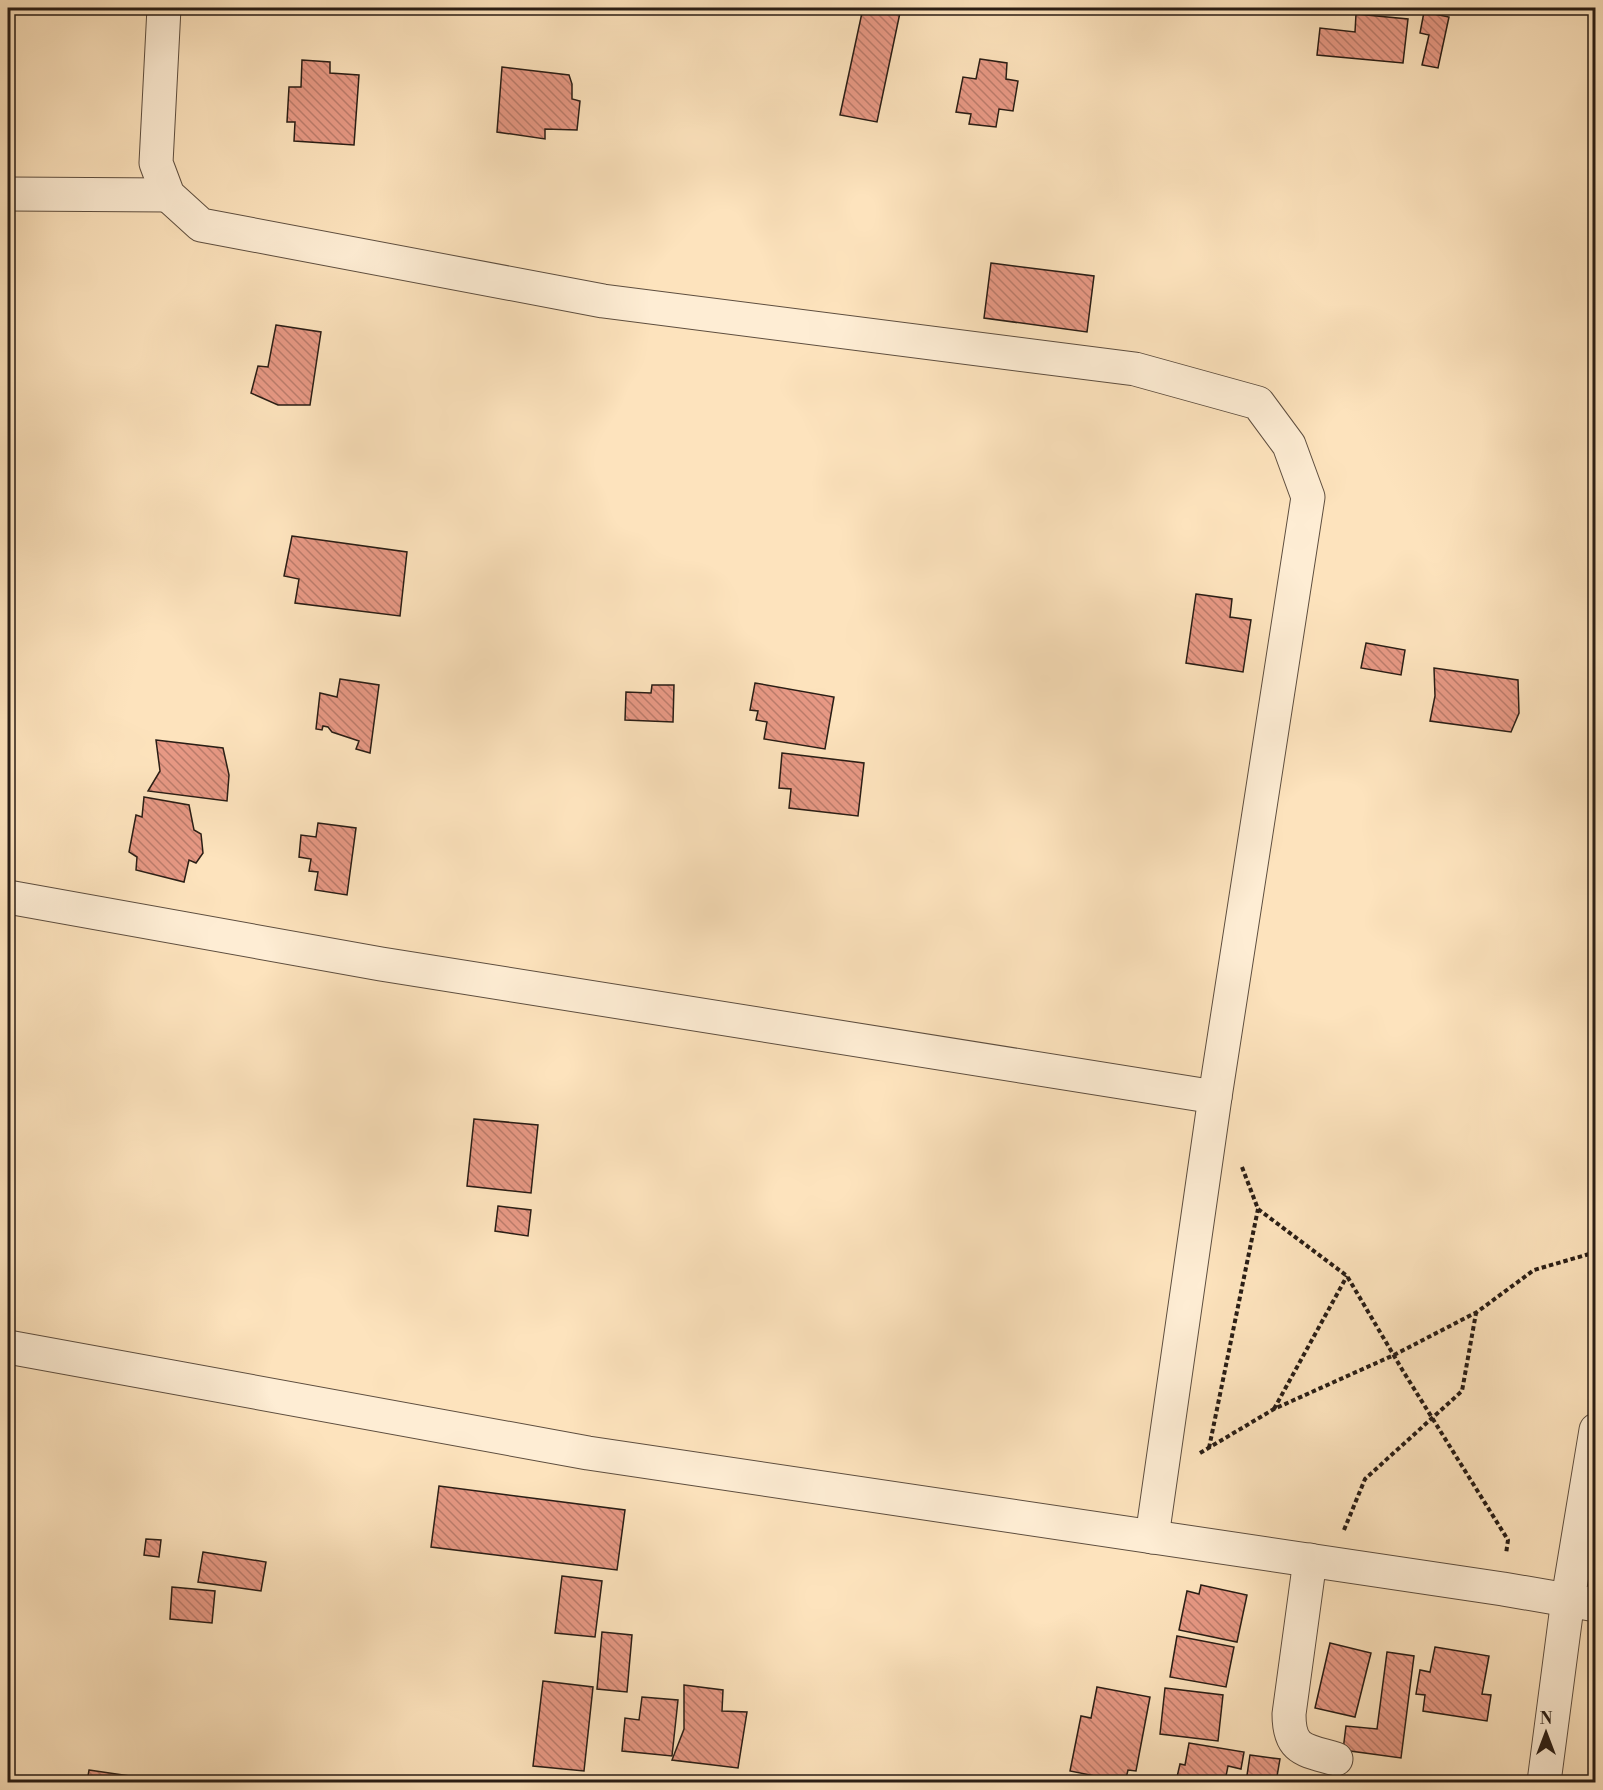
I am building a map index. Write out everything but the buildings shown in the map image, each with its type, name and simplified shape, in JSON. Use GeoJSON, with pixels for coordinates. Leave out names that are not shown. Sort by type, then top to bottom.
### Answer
{"type":"FeatureCollection","features":[{"type":"Feature","properties":{"kind":"street"},"geometry":{"type":"LineString","coordinates":[[164,8],[156,163],[168,195],[201,225],[603,301],[1135,369],[1258,403],[1289,445],[1308,497],[1215,1097],[1152,1537]]}},
{"type":"Feature","properties":{"kind":"street"},"geometry":{"type":"LineString","coordinates":[[8,194],[168,195]]}},
{"type":"Feature","properties":{"kind":"street"},"geometry":{"type":"LineString","coordinates":[[8,897],[393,966],[1215,1097]]}},
{"type":"Feature","properties":{"kind":"street"},"geometry":{"type":"LineString","coordinates":[[8,1347],[588,1453],[1582,1602]]}},
{"type":"Feature","properties":{"kind":"street"},"geometry":{"type":"LineString","coordinates":[[1544,1782],[1582,1602],[1596,1430]]}},
{"type":"Feature","properties":{"kind":"street"},"geometry":{"type":"LineString","coordinates":[[1320,1562],[1289,1714],[1289,1728],[1293,1741],[1306,1750],[1336,1759]]}},
{"type":"Feature","properties":{"kind":"path"},"geometry":{"type":"LineString","coordinates":[[1208,1449],[1258,1209],[1239,1158]]}},
{"type":"Feature","properties":{"kind":"path"},"geometry":{"type":"LineString","coordinates":[[1258,1209],[1347,1276],[1508,1540],[1503,1589]]}},
{"type":"Feature","properties":{"kind":"path"},"geometry":{"type":"LineString","coordinates":[[1161,1477],[1274,1409],[1394,1355],[1477,1312],[1534,1270],[1596,1252]]}},
{"type":"Feature","properties":{"kind":"path"},"geometry":{"type":"LineString","coordinates":[[1274,1409],[1347,1276]]}},
{"type":"Feature","properties":{"kind":"path"},"geometry":{"type":"LineString","coordinates":[[1320,1562],[1365,1479],[1462,1391],[1477,1312]]}}]}
